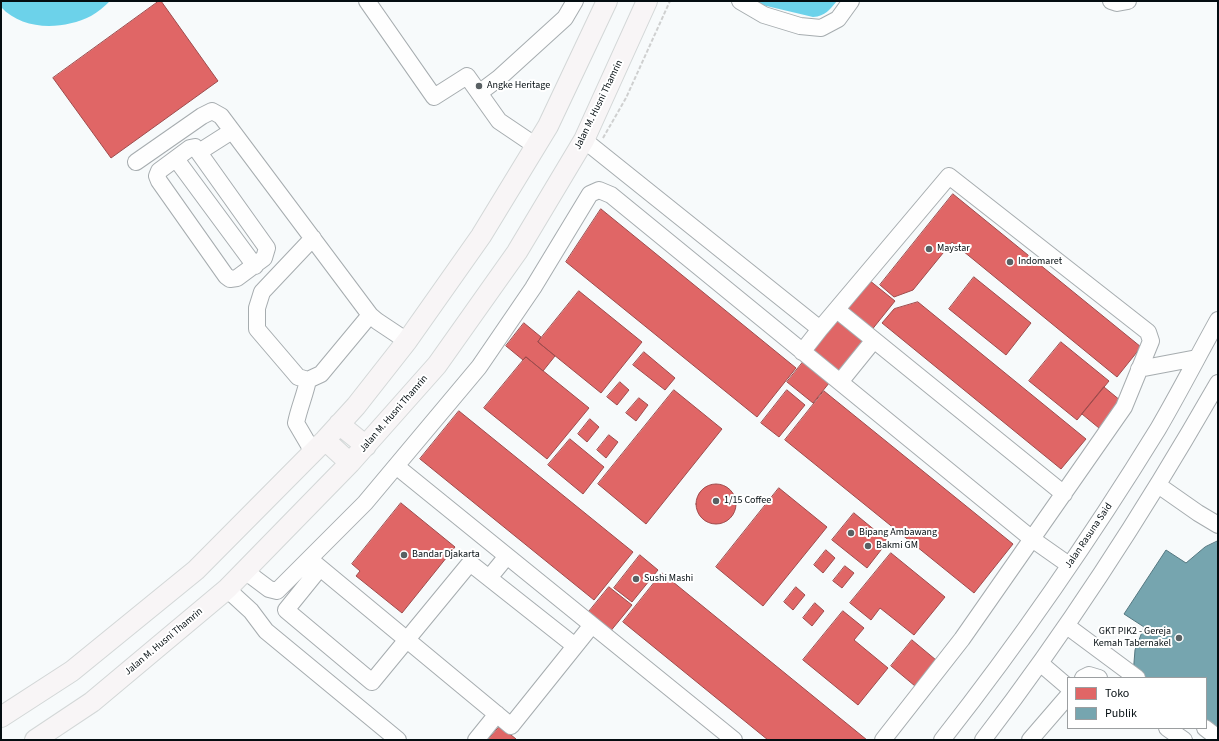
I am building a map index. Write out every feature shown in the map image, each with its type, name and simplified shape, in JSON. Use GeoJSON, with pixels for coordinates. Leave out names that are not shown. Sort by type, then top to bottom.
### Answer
{"type":"FeatureCollection","features":[{"type":"Feature","properties":{"kind":"main road"},"geometry":{"type":"LineString","coordinates":[[1,717],[72,671],[196,570],[319,446],[356,406],[407,341],[481,236],[548,126],[607,1]]}},
{"type":"Feature","properties":{"kind":"main road","name":"Jalan M. Husni Thamrin"},"geometry":{"type":"LineString","coordinates":[[35,740],[92,702],[227,589],[366,446],[437,365],[590,145],[647,1]]}},
{"type":"Feature","properties":{"kind":"main road"},"geometry":{"type":"LineString","coordinates":[[340,424],[366,446]]}},
{"type":"Feature","properties":{"kind":"main road"},"geometry":{"type":"LineString","coordinates":[[319,446],[350,463]]}},
{"type":"Feature","properties":{"kind":"street"},"geometry":{"type":"LineString","coordinates":[[367,1],[434,97],[467,76],[499,121],[536,146]]}},
{"type":"Feature","properties":{"kind":"street"},"geometry":{"type":"LineString","coordinates":[[479,93],[499,78],[565,18],[575,1]]}},
{"type":"Feature","properties":{"kind":"street"},"geometry":{"type":"LineString","coordinates":[[740,1],[764,15],[800,26],[821,28],[838,19],[851,1]]}},
{"type":"Feature","properties":{"kind":"street"},"geometry":{"type":"LineString","coordinates":[[1111,1],[1117,4],[1128,1]]}},
{"type":"Feature","properties":{"kind":"street"},"geometry":{"type":"LineString","coordinates":[[136,162],[202,116],[212,111],[221,116],[370,315],[407,341]]}},
{"type":"Feature","properties":{"kind":"street"},"geometry":{"type":"LineString","coordinates":[[199,152],[232,131]]}},
{"type":"Feature","properties":{"kind":"street"},"geometry":{"type":"LineString","coordinates":[[590,145],[820,329]]}},
{"type":"Feature","properties":{"kind":"street"},"geometry":{"type":"LineString","coordinates":[[194,147],[267,248],[264,258],[237,278],[230,279],[226,276],[159,181],[157,176],[159,171],[176,159],[190,148],[194,147]]}},
{"type":"Feature","properties":{"kind":"street"},"geometry":{"type":"LineString","coordinates":[[176,159],[255,266]]}},
{"type":"Feature","properties":{"kind":"street"},"geometry":{"type":"LineString","coordinates":[[802,352],[949,176],[1148,332],[1151,342],[1124,407],[962,638],[883,740]]}},
{"type":"Feature","properties":{"kind":"street"},"geometry":{"type":"LineString","coordinates":[[575,646],[470,562],[372,682],[286,610],[315,564],[479,367],[533,288],[590,194],[599,190],[611,195],[1032,539],[1069,565]]}},
{"type":"Feature","properties":{"kind":"street"},"geometry":{"type":"LineString","coordinates":[[313,238],[262,292],[257,308],[257,329],[298,377],[308,380],[320,374],[370,315]]}},
{"type":"Feature","properties":{"kind":"street"},"geometry":{"type":"LineString","coordinates":[[704,271],[721,250]]}},
{"type":"Feature","properties":{"kind":"street"},"geometry":{"type":"LineString","coordinates":[[837,310],[1064,494]]}},
{"type":"Feature","properties":{"kind":"street","name":"Jalan Rasuna Said"},"geometry":{"type":"LineString","coordinates":[[942,740],[1035,616],[1099,522],[1158,427],[1218,320]]}},
{"type":"Feature","properties":{"kind":"street"},"geometry":{"type":"LineString","coordinates":[[840,382],[874,340]]}},
{"type":"Feature","properties":{"kind":"street"},"geometry":{"type":"LineString","coordinates":[[1139,369],[1197,358]]}},
{"type":"Feature","properties":{"kind":"street"},"geometry":{"type":"LineString","coordinates":[[308,380],[304,397],[299,407],[296,423],[319,446]]}},
{"type":"Feature","properties":{"kind":"street"},"geometry":{"type":"LineString","coordinates":[[983,740],[1067,626],[1126,538],[1218,384]]}},
{"type":"Feature","properties":{"kind":"street"},"geometry":{"type":"LineString","coordinates":[[396,466],[734,740]]}},
{"type":"Feature","properties":{"kind":"street"},"geometry":{"type":"LineString","coordinates":[[1158,484],[1198,513],[1218,525]]}},
{"type":"Feature","properties":{"kind":"street"},"geometry":{"type":"LineString","coordinates":[[489,578],[507,556]]}},
{"type":"Feature","properties":{"kind":"street"},"geometry":{"type":"LineString","coordinates":[[245,572],[269,589],[277,591],[315,564]]}},
{"type":"Feature","properties":{"kind":"street"},"geometry":{"type":"LineString","coordinates":[[315,564],[511,726],[592,625]]}},
{"type":"Feature","properties":{"kind":"street"},"geometry":{"type":"LineString","coordinates":[[227,589],[251,611],[266,631],[398,740]]}},
{"type":"Feature","properties":{"kind":"street"},"geometry":{"type":"LineString","coordinates":[[1067,626],[1136,677]]}},
{"type":"Feature","properties":{"kind":"street"},"geometry":{"type":"LineString","coordinates":[[1040,663],[1067,686]]}},
{"type":"Feature","properties":{"kind":"street"},"geometry":{"type":"LineString","coordinates":[[1085,677],[1089,675],[1096,677]]}},
{"type":"Feature","properties":{"kind":"street"},"geometry":{"type":"LineString","coordinates":[[1030,740],[1067,697]]}},
{"type":"Feature","properties":{"kind":"street"},"geometry":{"type":"LineString","coordinates":[[476,740],[497,714]]}},
{"type":"Feature","properties":{"kind":"street"},"geometry":{"type":"LineString","coordinates":[[1168,729],[1184,740]]}},
{"type":"Feature","properties":{"kind":"street"},"geometry":{"type":"LineString","coordinates":[[1206,729],[1218,738]]}},
{"type":"Feature","properties":{"kind":"path"},"geometry":{"type":"LineString","coordinates":[[590,145],[626,98],[670,1]]}},
{"type":"Feature","properties":{"kind":"water"},"geometry":{"type":"Polygon","coordinates":[[[1,1],[110,1],[91,16],[80,21],[56,26],[44,26],[32,24],[10,15],[1,7],[1,1]]]}},
{"type":"Feature","properties":{"kind":"water"},"geometry":{"type":"Polygon","coordinates":[[[753,1],[837,1],[824,14],[813,17],[758,4],[753,1]]]}},
{"type":"Feature","properties":{"kind":"building: Toko"},"geometry":{"type":"Polygon","coordinates":[[[161,1],[218,81],[111,158],[53,78],[161,1]]]}},
{"type":"Feature","properties":{"kind":"building: Toko"},"geometry":{"type":"Polygon","coordinates":[[[953,194],[1141,347],[1117,377],[952,242],[913,290],[894,297],[880,285],[953,194]]]}},
{"type":"Feature","properties":{"kind":"building: Toko"},"geometry":{"type":"Polygon","coordinates":[[[601,209],[796,368],[757,417],[566,262],[601,209]]]}},
{"type":"Feature","properties":{"kind":"building: Toko"},"geometry":{"type":"Polygon","coordinates":[[[974,277],[1031,323],[1006,355],[949,309],[974,277]]]}},
{"type":"Feature","properties":{"kind":"building: Toko"},"geometry":{"type":"Polygon","coordinates":[[[869,280],[895,301],[813,403],[787,382],[869,280]]]}},
{"type":"Feature","properties":{"kind":"building: Toko"},"geometry":{"type":"Polygon","coordinates":[[[579,291],[642,342],[601,393],[538,342],[579,291]]]}},
{"type":"Feature","properties":{"kind":"building: Toko"},"geometry":{"type":"Polygon","coordinates":[[[918,302],[1086,439],[1061,469],[882,323],[894,309],[918,302]]]}},
{"type":"Feature","properties":{"kind":"building: Toko"},"geometry":{"type":"Polygon","coordinates":[[[524,323],[541,337],[538,342],[555,356],[543,371],[526,357],[523,360],[506,346],[524,323]]]}},
{"type":"Feature","properties":{"kind":"building: Toko"},"geometry":{"type":"Polygon","coordinates":[[[1061,342],[1109,381],[1077,420],[1029,381],[1061,342]]]}},
{"type":"Feature","properties":{"kind":"building: Toko"},"geometry":{"type":"Polygon","coordinates":[[[644,352],[675,378],[665,390],[633,365],[644,352]]]}},
{"type":"Feature","properties":{"kind":"building: Toko"},"geometry":{"type":"Polygon","coordinates":[[[526,357],[589,408],[547,459],[484,408],[526,357]]]}},
{"type":"Feature","properties":{"kind":"building: Toko"},"geometry":{"type":"Polygon","coordinates":[[[620,382],[629,390],[617,405],[607,397],[620,382]]]}},
{"type":"Feature","properties":{"kind":"building: Toko"},"geometry":{"type":"Polygon","coordinates":[[[1104,387],[1121,401],[1099,428],[1082,414],[1104,387]]]}},
{"type":"Feature","properties":{"kind":"building: Toko"},"geometry":{"type":"Polygon","coordinates":[[[674,390],[722,429],[646,524],[598,484],[674,390]]]}},
{"type":"Feature","properties":{"kind":"building: Toko"},"geometry":{"type":"Polygon","coordinates":[[[787,390],[805,405],[779,437],[761,423],[787,390]]]}},
{"type":"Feature","properties":{"kind":"building: Toko"},"geometry":{"type":"Polygon","coordinates":[[[824,391],[1013,544],[974,593],[785,440],[824,391]]]}},
{"type":"Feature","properties":{"kind":"building: Toko"},"geometry":{"type":"Polygon","coordinates":[[[639,398],[648,405],[636,421],[626,413],[639,398]]]}},
{"type":"Feature","properties":{"kind":"building: Toko"},"geometry":{"type":"Polygon","coordinates":[[[459,411],[633,552],[594,600],[420,459],[459,411]]]}},
{"type":"Feature","properties":{"kind":"building: Toko"},"geometry":{"type":"Polygon","coordinates":[[[590,419],[599,427],[587,442],[578,434],[590,419]]]}},
{"type":"Feature","properties":{"kind":"building: Toko"},"geometry":{"type":"Polygon","coordinates":[[[609,435],[618,442],[606,458],[597,450],[609,435]]]}},
{"type":"Feature","properties":{"kind":"building: Toko"},"geometry":{"type":"Polygon","coordinates":[[[570,439],[604,467],[583,494],[548,465],[570,439]]]}},
{"type":"Feature","properties":{"kind":"building: Toko","name":"1/15 Coffee"},"geometry":{"type":"Polygon","coordinates":[[[720,484],[727,487],[733,493],[736,504],[735,512],[727,521],[720,524],[712,524],[705,521],[697,512],[696,500],[699,493],[708,485],[720,484]]]}},
{"type":"Feature","properties":{"kind":"building: Toko"},"geometry":{"type":"Polygon","coordinates":[[[779,488],[827,527],[763,606],[716,567],[779,488]]]}},
{"type":"Feature","properties":{"kind":"building: Toko","name":"Bandar Djakarta"},"geometry":{"type":"Polygon","coordinates":[[[401,503],[455,547],[402,613],[356,576],[360,571],[352,564],[401,503]]]}},
{"type":"Feature","properties":{"kind":"building: Toko"},"geometry":{"type":"Polygon","coordinates":[[[854,513],[888,541],[867,568],[832,540],[854,513]]]}},
{"type":"Feature","properties":{"kind":"building: Toko"},"geometry":{"type":"Polygon","coordinates":[[[826,550],[835,558],[823,573],[814,565],[826,550]]]}},
{"type":"Feature","properties":{"kind":"building: Toko"},"geometry":{"type":"Polygon","coordinates":[[[891,553],[945,597],[914,635],[880,608],[871,620],[850,603],[891,553]]]}},
{"type":"Feature","properties":{"kind":"building: Toko","name":"Sushi Mashi"},"geometry":{"type":"Polygon","coordinates":[[[640,555],[658,570],[632,602],[614,588],[640,555]]]}},
{"type":"Feature","properties":{"kind":"building: Toko"},"geometry":{"type":"Polygon","coordinates":[[[845,566],[854,573],[842,588],[833,581],[845,566]]]}},
{"type":"Feature","properties":{"kind":"building: Toko"},"geometry":{"type":"Polygon","coordinates":[[[662,573],[867,740],[768,740],[623,622],[662,573]]]}},
{"type":"Feature","properties":{"kind":"building: Toko"},"geometry":{"type":"Polygon","coordinates":[[[609,587],[632,605],[609,633],[587,614],[609,587]]]}},
{"type":"Feature","properties":{"kind":"building: Toko"},"geometry":{"type":"Polygon","coordinates":[[[796,587],[805,595],[793,610],[784,602],[796,587]]]}},
{"type":"Feature","properties":{"kind":"building: Toko"},"geometry":{"type":"Polygon","coordinates":[[[815,603],[824,611],[812,626],[803,618],[815,603]]]}},
{"type":"Feature","properties":{"kind":"building: Toko"},"geometry":{"type":"Polygon","coordinates":[[[843,611],[864,628],[854,640],[888,668],[858,705],[803,660],[843,611]]]}},
{"type":"Feature","properties":{"kind":"building: Toko"},"geometry":{"type":"Polygon","coordinates":[[[912,640],[936,660],[915,686],[891,666],[912,640]]]}},
{"type":"Feature","properties":{"kind":"building: Toko"},"geometry":{"type":"Polygon","coordinates":[[[500,726],[516,739],[516,740],[488,740],[500,726]]]}},
{"type":"Feature","properties":{"kind":"building: Publik","name":"GKT PIK2 - Gereja Kemah Tabernakel"},"geometry":{"type":"Polygon","coordinates":[[[1218,541],[1218,727],[1207,721],[1207,677],[1137,677],[1133,675],[1135,650],[1144,627],[1124,614],[1166,550],[1186,563],[1205,547],[1218,541]]]}},
{"type":"Feature","properties":{"kind":"place","name":"Angke Heritage"},"geometry":{"type":"Point","coordinates":[479,86]}},
{"type":"Feature","properties":{"kind":"place","name":"Maystar"},"geometry":{"type":"Point","coordinates":[929,249]}},
{"type":"Feature","properties":{"kind":"place","name":"Indomaret"},"geometry":{"type":"Point","coordinates":[1010,262]}},
{"type":"Feature","properties":{"kind":"place","name":"1/15 Coffee"},"geometry":{"type":"Point","coordinates":[716,501]}},
{"type":"Feature","properties":{"kind":"place","name":"Bipang Ambawang"},"geometry":{"type":"Point","coordinates":[851,533]}},
{"type":"Feature","properties":{"kind":"place","name":"Bakmi GM"},"geometry":{"type":"Point","coordinates":[868,546]}},
{"type":"Feature","properties":{"kind":"place","name":"Bandar Djakarta"},"geometry":{"type":"Point","coordinates":[404,555]}},
{"type":"Feature","properties":{"kind":"place","name":"Sushi Mashi"},"geometry":{"type":"Point","coordinates":[636,579]}},
{"type":"Feature","properties":{"kind":"place","name":"GKT PIK2 - Gereja Kemah Tabernakel"},"geometry":{"type":"Point","coordinates":[1179,638]}}]}
